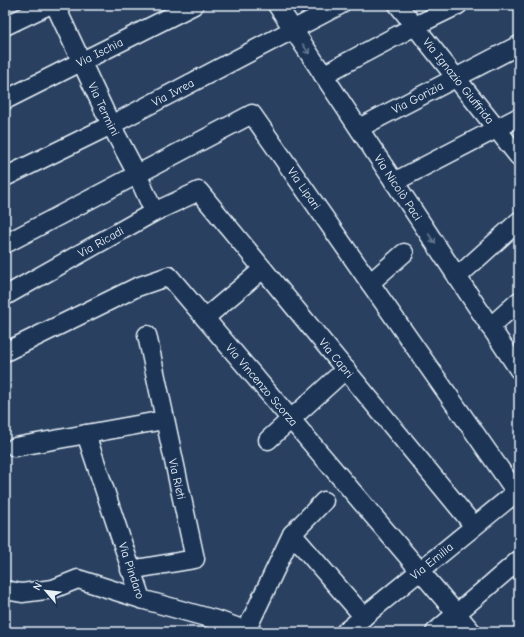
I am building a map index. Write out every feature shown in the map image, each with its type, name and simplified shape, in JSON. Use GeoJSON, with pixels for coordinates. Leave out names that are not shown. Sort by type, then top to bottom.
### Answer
{"type":"FeatureCollection","features":[{"type":"Feature","properties":{"kind":"street"},"geometry":{"type":"LineString","coordinates":[[5,26],[49,5]]}},
{"type":"Feature","properties":{"kind":"street","name":"Via Termini"},"geometry":{"type":"LineString","coordinates":[[55,5],[111,125],[137,174],[154,212]]}},
{"type":"Feature","properties":{"kind":"street","name":"Via Ischia"},"geometry":{"type":"LineString","coordinates":[[5,100],[194,5]]}},
{"type":"Feature","properties":{"kind":"street","name":"Via Nicolò Paci"},"geometry":{"type":"LineString","coordinates":[[277,5],[519,370]]}},
{"type":"Feature","properties":{"kind":"street","name":"Via Ivrea"},"geometry":{"type":"LineString","coordinates":[[5,177],[111,125],[340,5]]}},
{"type":"Feature","properties":{"kind":"street","name":"Via Ignazio Giuffrida"},"geometry":{"type":"LineString","coordinates":[[398,5],[519,157]]}},
{"type":"Feature","properties":{"kind":"street"},"geometry":{"type":"LineString","coordinates":[[323,75],[458,5]]}},
{"type":"Feature","properties":{"kind":"street","name":"Via Gorizia"},"geometry":{"type":"LineString","coordinates":[[358,128],[456,79],[519,45]]}},
{"type":"Feature","properties":{"kind":"street","name":"Via Lipari"},"geometry":{"type":"LineString","coordinates":[[5,244],[252,114],[518,491]]}},
{"type":"Feature","properties":{"kind":"street"},"geometry":{"type":"LineString","coordinates":[[394,182],[519,117]]}},
{"type":"Feature","properties":{"kind":"street","name":"Via Ricadi"},"geometry":{"type":"LineString","coordinates":[[5,296],[154,212],[199,191]]}},
{"type":"Feature","properties":{"kind":"street","name":"Via Capri"},"geometry":{"type":"LineString","coordinates":[[199,191],[474,526]]}},
{"type":"Feature","properties":{"kind":"street"},"geometry":{"type":"LineString","coordinates":[[457,277],[519,221]]}},
{"type":"Feature","properties":{"kind":"street"},"geometry":{"type":"LineString","coordinates":[[370,283],[404,252]]}},
{"type":"Feature","properties":{"kind":"street"},"geometry":{"type":"LineString","coordinates":[[205,318],[263,268]]}},
{"type":"Feature","properties":{"kind":"street","name":"Via Vincenzo Scorza"},"geometry":{"type":"LineString","coordinates":[[5,352],[137,287],[169,276],[472,632]]}},
{"type":"Feature","properties":{"kind":"street"},"geometry":{"type":"LineString","coordinates":[[490,327],[519,300]]}},
{"type":"Feature","properties":{"kind":"street","name":"Via Rieti"},"geometry":{"type":"LineString","coordinates":[[130,570],[195,559],[147,335]]}},
{"type":"Feature","properties":{"kind":"street"},"geometry":{"type":"LineString","coordinates":[[268,440],[346,369]]}},
{"type":"Feature","properties":{"kind":"street"},"geometry":{"type":"LineString","coordinates":[[15,447],[164,420]]}},
{"type":"Feature","properties":{"kind":"street","name":"Via Pindaro"},"geometry":{"type":"LineString","coordinates":[[86,434],[130,570],[141,599],[218,627],[248,631]]}},
{"type":"Feature","properties":{"kind":"street","name":"Via Emilia"},"geometry":{"type":"LineString","coordinates":[[345,632],[518,491]]}},
{"type":"Feature","properties":{"kind":"street"},"geometry":{"type":"LineString","coordinates":[[248,631],[292,534],[324,501]]}},
{"type":"Feature","properties":{"kind":"street"},"geometry":{"type":"LineString","coordinates":[[292,534],[364,617]]}},
{"type":"Feature","properties":{"kind":"street"},"geometry":{"type":"LineString","coordinates":[[435,632],[519,560]]}},
{"type":"Feature","properties":{"kind":"street"},"geometry":{"type":"LineString","coordinates":[[5,590],[22,593],[54,588],[78,579],[141,599]]}}]}
